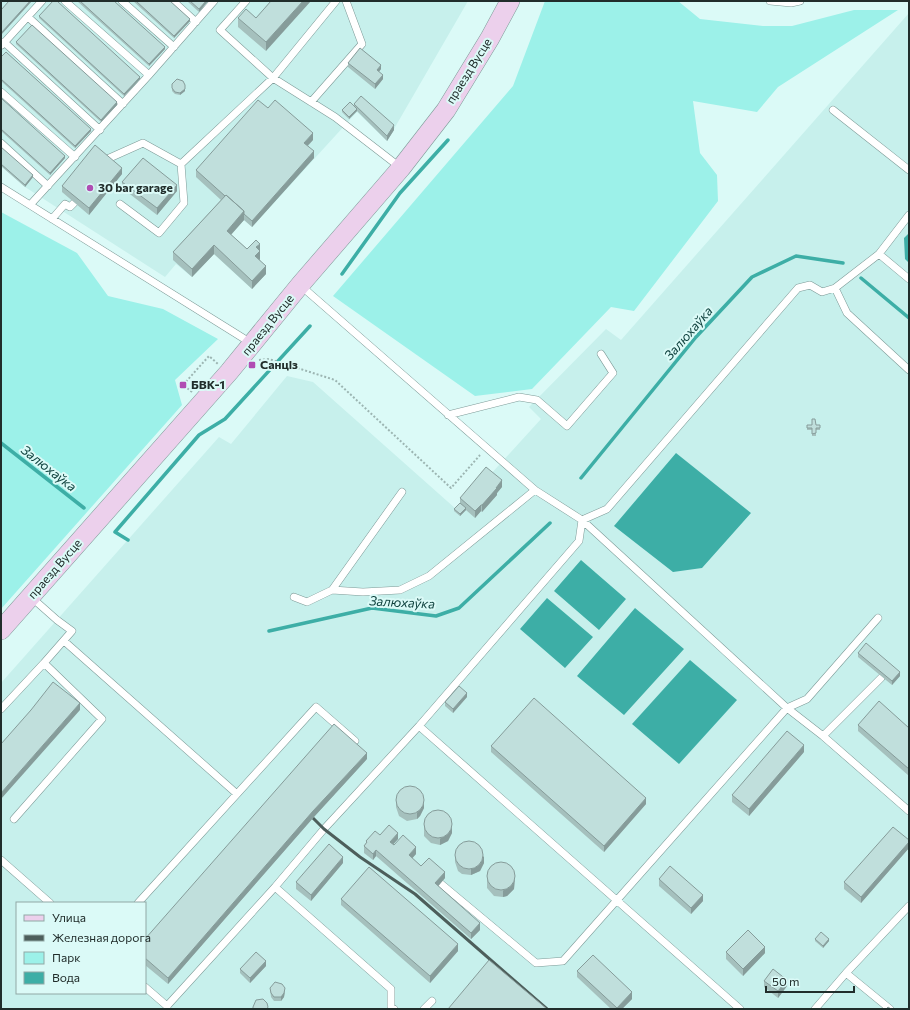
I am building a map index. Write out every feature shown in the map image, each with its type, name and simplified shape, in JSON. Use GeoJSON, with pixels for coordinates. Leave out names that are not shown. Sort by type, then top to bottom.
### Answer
{"type":"FeatureCollection","features":[{"type":"Feature","properties":{"kind":"street","name":"праезд Вусце"},"geometry":{"type":"LineString","coordinates":[[1,630],[229,372],[254,352],[300,285],[401,168],[446,110],[490,38],[510,1]]}},
{"type":"Feature","properties":{"kind":"lane"},"geometry":{"type":"LineString","coordinates":[[42,1],[3,44],[100,130]]}},
{"type":"Feature","properties":{"kind":"lane"},"geometry":{"type":"LineString","coordinates":[[65,1],[149,75]]}},
{"type":"Feature","properties":{"kind":"lane"},"geometry":{"type":"LineString","coordinates":[[122,1],[174,47]]}},
{"type":"Feature","properties":{"kind":"lane"},"geometry":{"type":"LineString","coordinates":[[173,1],[196,22]]}},
{"type":"Feature","properties":{"kind":"lane"},"geometry":{"type":"LineString","coordinates":[[30,205],[100,130],[214,1]]}},
{"type":"Feature","properties":{"kind":"lane"},"geometry":{"type":"LineString","coordinates":[[246,1],[220,30],[273,78],[335,117],[401,168]]}},
{"type":"Feature","properties":{"kind":"lane"},"geometry":{"type":"LineString","coordinates":[[181,164],[273,78],[336,1]]}},
{"type":"Feature","properties":{"kind":"lane"},"geometry":{"type":"LineString","coordinates":[[311,102],[362,44],[346,1]]}},
{"type":"Feature","properties":{"kind":"lane"},"geometry":{"type":"LineString","coordinates":[[770,1],[791,3],[800,1]]}},
{"type":"Feature","properties":{"kind":"lane"},"geometry":{"type":"LineString","coordinates":[[28,16],[123,104]]}},
{"type":"Feature","properties":{"kind":"lane"},"geometry":{"type":"LineString","coordinates":[[1,92],[75,157]]}},
{"type":"Feature","properties":{"kind":"lane"},"geometry":{"type":"LineString","coordinates":[[833,110],[909,170]]}},
{"type":"Feature","properties":{"kind":"lane"},"geometry":{"type":"LineString","coordinates":[[1,143],[48,186]]}},
{"type":"Feature","properties":{"kind":"lane"},"geometry":{"type":"LineString","coordinates":[[105,160],[143,143],[181,164]]}},
{"type":"Feature","properties":{"kind":"lane"},"geometry":{"type":"LineString","coordinates":[[120,204],[159,233],[184,203],[181,164]]}},
{"type":"Feature","properties":{"kind":"lane"},"geometry":{"type":"LineString","coordinates":[[1,186],[254,352]]}},
{"type":"Feature","properties":{"kind":"lane"},"geometry":{"type":"LineString","coordinates":[[52,219],[65,204],[70,208],[74,203]]}},
{"type":"Feature","properties":{"kind":"lane"},"geometry":{"type":"LineString","coordinates":[[582,520],[607,508],[798,288],[810,285],[822,292],[834,288],[879,254],[909,215]]}},
{"type":"Feature","properties":{"kind":"lane"},"geometry":{"type":"LineString","coordinates":[[879,254],[909,279]]}},
{"type":"Feature","properties":{"kind":"lane"},"geometry":{"type":"LineString","coordinates":[[300,285],[534,490],[582,520],[787,708],[823,736],[909,811]]}},
{"type":"Feature","properties":{"kind":"lane"},"geometry":{"type":"LineString","coordinates":[[834,288],[847,314],[909,370]]}},
{"type":"Feature","properties":{"kind":"lane"},"geometry":{"type":"LineString","coordinates":[[448,415],[519,397],[536,400],[567,426],[613,373],[601,354]]}},
{"type":"Feature","properties":{"kind":"lane"},"geometry":{"type":"LineString","coordinates":[[332,590],[363,592],[400,590],[429,576],[534,490]]}},
{"type":"Feature","properties":{"kind":"lane"},"geometry":{"type":"LineString","coordinates":[[294,597],[308,602],[332,590],[402,492]]}},
{"type":"Feature","properties":{"kind":"lane"},"geometry":{"type":"LineString","coordinates":[[146,988],[167,1008],[275,887],[324,829],[419,726],[579,541],[582,520]]}},
{"type":"Feature","properties":{"kind":"lane"},"geometry":{"type":"LineString","coordinates":[[1,708],[72,631],[30,597]]}},
{"type":"Feature","properties":{"kind":"lane"},"geometry":{"type":"LineString","coordinates":[[440,883],[536,963],[563,961],[787,708],[807,699],[878,618]]}},
{"type":"Feature","properties":{"kind":"lane"},"geometry":{"type":"LineString","coordinates":[[64,641],[237,794]]}},
{"type":"Feature","properties":{"kind":"lane"},"geometry":{"type":"LineString","coordinates":[[14,819],[102,719],[44,663]]}},
{"type":"Feature","properties":{"kind":"lane"},"geometry":{"type":"LineString","coordinates":[[823,736],[881,678]]}},
{"type":"Feature","properties":{"kind":"lane"},"geometry":{"type":"LineString","coordinates":[[139,902],[316,706],[355,741]]}},
{"type":"Feature","properties":{"kind":"lane"},"geometry":{"type":"LineString","coordinates":[[419,726],[740,1009]]}},
{"type":"Feature","properties":{"kind":"lane"},"geometry":{"type":"LineString","coordinates":[[1,860],[49,902]]}},
{"type":"Feature","properties":{"kind":"lane"},"geometry":{"type":"LineString","coordinates":[[275,887],[391,989],[391,1007],[394,1009]]}},
{"type":"Feature","properties":{"kind":"lane"},"geometry":{"type":"LineString","coordinates":[[815,1009],[846,973],[909,906]]}},
{"type":"Feature","properties":{"kind":"lane"},"geometry":{"type":"LineString","coordinates":[[846,973],[890,1009]]}},
{"type":"Feature","properties":{"kind":"lane"},"geometry":{"type":"LineString","coordinates":[[424,1009],[432,1001]]}},
{"type":"Feature","properties":{"kind":"path"},"geometry":{"type":"LineString","coordinates":[[254,352],[269,359],[335,380],[451,488],[486,448]]}},
{"type":"Feature","properties":{"kind":"path"},"geometry":{"type":"LineString","coordinates":[[183,384],[209,356],[229,372]]}},
{"type":"Feature","properties":{"kind":"shaded area"},"geometry":{"type":"Polygon","coordinates":[[[1,1],[468,1],[387,141],[357,112],[252,227],[244,220],[227,239],[260,259],[256,265],[252,289],[214,254],[192,277],[176,264],[165,277],[25,187],[1,166],[1,1]]]}},
{"type":"Feature","properties":{"kind":"shaded area"},"geometry":{"type":"Polygon","coordinates":[[[909,13],[909,1009],[1,1009],[1,683],[219,437],[231,444],[287,376],[313,382],[456,509],[489,476],[541,419],[529,407],[606,329],[621,340],[909,13]]]}},
{"type":"Feature","properties":{"kind":"green space"},"geometry":{"type":"Polygon","coordinates":[[[545,1],[678,1],[700,19],[763,26],[792,26],[854,10],[898,10],[778,87],[757,112],[693,101],[700,153],[717,175],[718,201],[634,311],[611,307],[532,389],[475,396],[333,296],[513,86],[545,1]]]}},
{"type":"Feature","properties":{"kind":"green space"},"geometry":{"type":"Polygon","coordinates":[[[1,212],[77,253],[108,296],[163,309],[218,339],[175,380],[182,405],[1,609],[1,212]]]}},
{"type":"Feature","properties":{"kind":"water"},"geometry":{"type":"Polygon","coordinates":[[[909,233],[909,263],[905,259],[904,238],[909,233]]]}},
{"type":"Feature","properties":{"kind":"water"},"geometry":{"type":"Polygon","coordinates":[[[676,453],[751,513],[702,568],[673,572],[614,526],[676,453]]]}},
{"type":"Feature","properties":{"kind":"water"},"geometry":{"type":"Polygon","coordinates":[[[581,560],[626,599],[599,630],[554,591],[581,560]]]}},
{"type":"Feature","properties":{"kind":"water"},"geometry":{"type":"Polygon","coordinates":[[[547,598],[593,637],[565,668],[520,629],[547,598]]]}},
{"type":"Feature","properties":{"kind":"water"},"geometry":{"type":"Polygon","coordinates":[[[635,608],[684,649],[624,715],[577,676],[635,608]]]}},
{"type":"Feature","properties":{"kind":"water"},"geometry":{"type":"Polygon","coordinates":[[[690,660],[737,700],[679,764],[632,724],[690,660]]]}},
{"type":"Feature","properties":{"kind":"building"},"geometry":{"type":"Polygon","coordinates":[[[9,1],[30,1],[1,33],[1,10],[9,1]]]}},
{"type":"Feature","properties":{"kind":"building"},"geometry":{"type":"Polygon","coordinates":[[[53,1],[57,1],[140,77],[124,94],[39,16],[53,1]]]}},
{"type":"Feature","properties":{"kind":"building"},"geometry":{"type":"Polygon","coordinates":[[[80,1],[114,1],[165,47],[149,64],[80,1]]]}},
{"type":"Feature","properties":{"kind":"building"},"geometry":{"type":"Polygon","coordinates":[[[136,1],[170,1],[190,19],[174,36],[136,1]]]}},
{"type":"Feature","properties":{"kind":"building"},"geometry":{"type":"Polygon","coordinates":[[[190,1],[206,1],[199,9],[190,1]]]}},
{"type":"Feature","properties":{"kind":"building"},"geometry":{"type":"Polygon","coordinates":[[[271,1],[303,1],[266,42],[238,18],[246,9],[256,18],[271,1]]]}},
{"type":"Feature","properties":{"kind":"building"},"geometry":{"type":"Polygon","coordinates":[[[32,25],[117,102],[101,120],[16,42],[32,25]]]}},
{"type":"Feature","properties":{"kind":"building"},"geometry":{"type":"Polygon","coordinates":[[[360,48],[381,65],[377,70],[383,75],[375,84],[348,63],[360,48]]]}},
{"type":"Feature","properties":{"kind":"building"},"geometry":{"type":"Polygon","coordinates":[[[6,52],[91,129],[75,146],[1,79],[1,57],[6,52]]]}},
{"type":"Feature","properties":{"kind":"building"},"geometry":{"type":"Polygon","coordinates":[[[177,79],[183,81],[185,85],[185,89],[180,93],[175,92],[172,88],[172,84],[177,79]]]}},
{"type":"Feature","properties":{"kind":"building"},"geometry":{"type":"Polygon","coordinates":[[[361,96],[394,125],[387,136],[354,104],[361,96]]]}},
{"type":"Feature","properties":{"kind":"building"},"geometry":{"type":"Polygon","coordinates":[[[1,98],[65,156],[50,173],[1,129],[1,98]]]}},
{"type":"Feature","properties":{"kind":"building"},"geometry":{"type":"Polygon","coordinates":[[[258,100],[268,108],[275,100],[313,133],[304,143],[314,151],[252,221],[244,214],[244,211],[196,170],[258,100]]]}},
{"type":"Feature","properties":{"kind":"building"},"geometry":{"type":"Polygon","coordinates":[[[350,102],[357,109],[349,117],[342,110],[350,102]]]}},
{"type":"Feature","properties":{"kind":"building"},"geometry":{"type":"Polygon","coordinates":[[[95,145],[122,168],[89,208],[62,186],[95,145]]]}},
{"type":"Feature","properties":{"kind":"building"},"geometry":{"type":"Polygon","coordinates":[[[1,147],[33,175],[25,185],[1,164],[1,147]]]}},
{"type":"Feature","properties":{"kind":"building"},"geometry":{"type":"Polygon","coordinates":[[[143,158],[177,185],[157,208],[122,182],[143,158]]]}},
{"type":"Feature","properties":{"kind":"building"},"geometry":{"type":"Polygon","coordinates":[[[226,195],[244,211],[227,231],[247,249],[256,240],[260,244],[256,247],[260,251],[255,256],[266,266],[252,281],[214,245],[192,269],[173,252],[226,195]]]}},
{"type":"Feature","properties":{"kind":"building"},"geometry":{"type":"Polygon","coordinates":[[[812,419],[815,419],[816,425],[820,425],[820,428],[816,428],[816,433],[812,434],[812,428],[807,428],[807,425],[812,425],[812,419]]]}},
{"type":"Feature","properties":{"kind":"building"},"geometry":{"type":"Polygon","coordinates":[[[486,467],[502,480],[497,488],[475,511],[460,498],[486,467]]]}},
{"type":"Feature","properties":{"kind":"building"},"geometry":{"type":"Polygon","coordinates":[[[460,503],[466,508],[460,514],[454,509],[460,503]]]}},
{"type":"Feature","properties":{"kind":"building"},"geometry":{"type":"Polygon","coordinates":[[[866,643],[900,672],[892,681],[858,653],[866,643]]]}},
{"type":"Feature","properties":{"kind":"building"},"geometry":{"type":"Polygon","coordinates":[[[53,682],[80,703],[1,793],[1,744],[53,682]]]}},
{"type":"Feature","properties":{"kind":"building"},"geometry":{"type":"Polygon","coordinates":[[[459,686],[467,693],[453,709],[445,702],[459,686]]]}},
{"type":"Feature","properties":{"kind":"building"},"geometry":{"type":"Polygon","coordinates":[[[534,698],[646,798],[604,846],[491,746],[534,698]]]}},
{"type":"Feature","properties":{"kind":"building"},"geometry":{"type":"Polygon","coordinates":[[[879,701],[909,728],[909,769],[858,725],[879,701]]]}},
{"type":"Feature","properties":{"kind":"building"},"geometry":{"type":"Polygon","coordinates":[[[334,724],[367,753],[313,811],[168,978],[146,959],[146,938],[334,724]]]}},
{"type":"Feature","properties":{"kind":"building"},"geometry":{"type":"Polygon","coordinates":[[[787,731],[804,745],[749,809],[732,795],[787,731]]]}},
{"type":"Feature","properties":{"kind":"building"},"geometry":{"type":"Polygon","coordinates":[[[410,786],[420,790],[424,800],[420,810],[410,814],[400,810],[396,800],[400,790],[410,786]]]}},
{"type":"Feature","properties":{"kind":"building"},"geometry":{"type":"Polygon","coordinates":[[[438,810],[448,814],[452,824],[448,834],[438,838],[428,834],[424,824],[428,814],[438,810]]]}},
{"type":"Feature","properties":{"kind":"building"},"geometry":{"type":"Polygon","coordinates":[[[389,825],[398,833],[390,842],[394,845],[403,835],[416,847],[409,855],[421,866],[429,858],[445,872],[435,883],[480,923],[471,933],[376,850],[373,854],[364,846],[367,842],[366,841],[375,831],[380,835],[389,825]]]}},
{"type":"Feature","properties":{"kind":"building"},"geometry":{"type":"Polygon","coordinates":[[[893,827],[909,840],[909,842],[861,897],[844,882],[893,827]]]}},
{"type":"Feature","properties":{"kind":"building"},"geometry":{"type":"Polygon","coordinates":[[[469,841],[479,845],[483,855],[479,865],[469,869],[459,865],[455,855],[459,845],[469,841]]]}},
{"type":"Feature","properties":{"kind":"building"},"geometry":{"type":"Polygon","coordinates":[[[329,844],[343,857],[311,895],[296,882],[329,844]]]}},
{"type":"Feature","properties":{"kind":"building"},"geometry":{"type":"Polygon","coordinates":[[[501,862],[511,866],[515,876],[511,886],[501,890],[491,886],[487,876],[491,866],[501,862]]]}},
{"type":"Feature","properties":{"kind":"building"},"geometry":{"type":"Polygon","coordinates":[[[670,866],[703,895],[691,908],[659,879],[670,866]]]}},
{"type":"Feature","properties":{"kind":"building"},"geometry":{"type":"Polygon","coordinates":[[[369,867],[458,944],[430,976],[341,899],[369,867]]]}},
{"type":"Feature","properties":{"kind":"building"},"geometry":{"type":"Polygon","coordinates":[[[748,930],[765,947],[743,969],[726,952],[748,930]]]}},
{"type":"Feature","properties":{"kind":"building"},"geometry":{"type":"Polygon","coordinates":[[[821,932],[829,939],[823,946],[815,939],[821,932]]]}},
{"type":"Feature","properties":{"kind":"building"},"geometry":{"type":"Polygon","coordinates":[[[256,952],[266,961],[250,978],[240,969],[256,952]]]}},
{"type":"Feature","properties":{"kind":"building"},"geometry":{"type":"Polygon","coordinates":[[[593,955],[632,992],[617,1008],[577,971],[593,955]]]}},
{"type":"Feature","properties":{"kind":"building"},"geometry":{"type":"Polygon","coordinates":[[[489,960],[547,1009],[448,1009],[489,960]]]}},
{"type":"Feature","properties":{"kind":"building"},"geometry":{"type":"Polygon","coordinates":[[[773,969],[787,980],[778,991],[764,981],[773,969]]]}},
{"type":"Feature","properties":{"kind":"building"},"geometry":{"type":"Polygon","coordinates":[[[275,982],[282,984],[285,988],[281,997],[274,997],[271,993],[270,988],[275,982]]]}},
{"type":"Feature","properties":{"kind":"building"},"geometry":{"type":"Polygon","coordinates":[[[263,999],[267,1003],[267,1009],[253,1009],[256,1000],[263,999]]]}},
{"type":"Feature","properties":{"kind":"waterway"},"geometry":{"type":"LineString","coordinates":[[342,274],[400,193],[448,140]]}},
{"type":"Feature","properties":{"kind":"waterway","name":"Залюхаўка"},"geometry":{"type":"LineString","coordinates":[[581,478],[696,337],[752,277],[796,256],[843,263]]}},
{"type":"Feature","properties":{"kind":"waterway","name":"Залюхаўка"},"geometry":{"type":"LineString","coordinates":[[861,278],[909,318]]}},
{"type":"Feature","properties":{"kind":"waterway"},"geometry":{"type":"LineString","coordinates":[[128,540],[115,532],[199,435],[225,419],[310,326]]}},
{"type":"Feature","properties":{"kind":"waterway","name":"Залюхаўка"},"geometry":{"type":"LineString","coordinates":[[1,443],[84,508]]}},
{"type":"Feature","properties":{"kind":"waterway","name":"Залюхаўка"},"geometry":{"type":"LineString","coordinates":[[269,631],[372,608],[436,616],[459,608],[550,523]]}},
{"type":"Feature","properties":{"kind":"railway"},"geometry":{"type":"LineString","coordinates":[[313,818],[324,829],[360,857],[415,894],[547,1009]]}},
{"type":"Feature","properties":{"kind":"place","name":"30 bar garage"},"geometry":{"type":"Point","coordinates":[90,188]}},
{"type":"Feature","properties":{"kind":"place","name":"Санціз"},"geometry":{"type":"Point","coordinates":[252,365]}},
{"type":"Feature","properties":{"kind":"place","name":"БВК-1"},"geometry":{"type":"Point","coordinates":[183,385]}}]}
